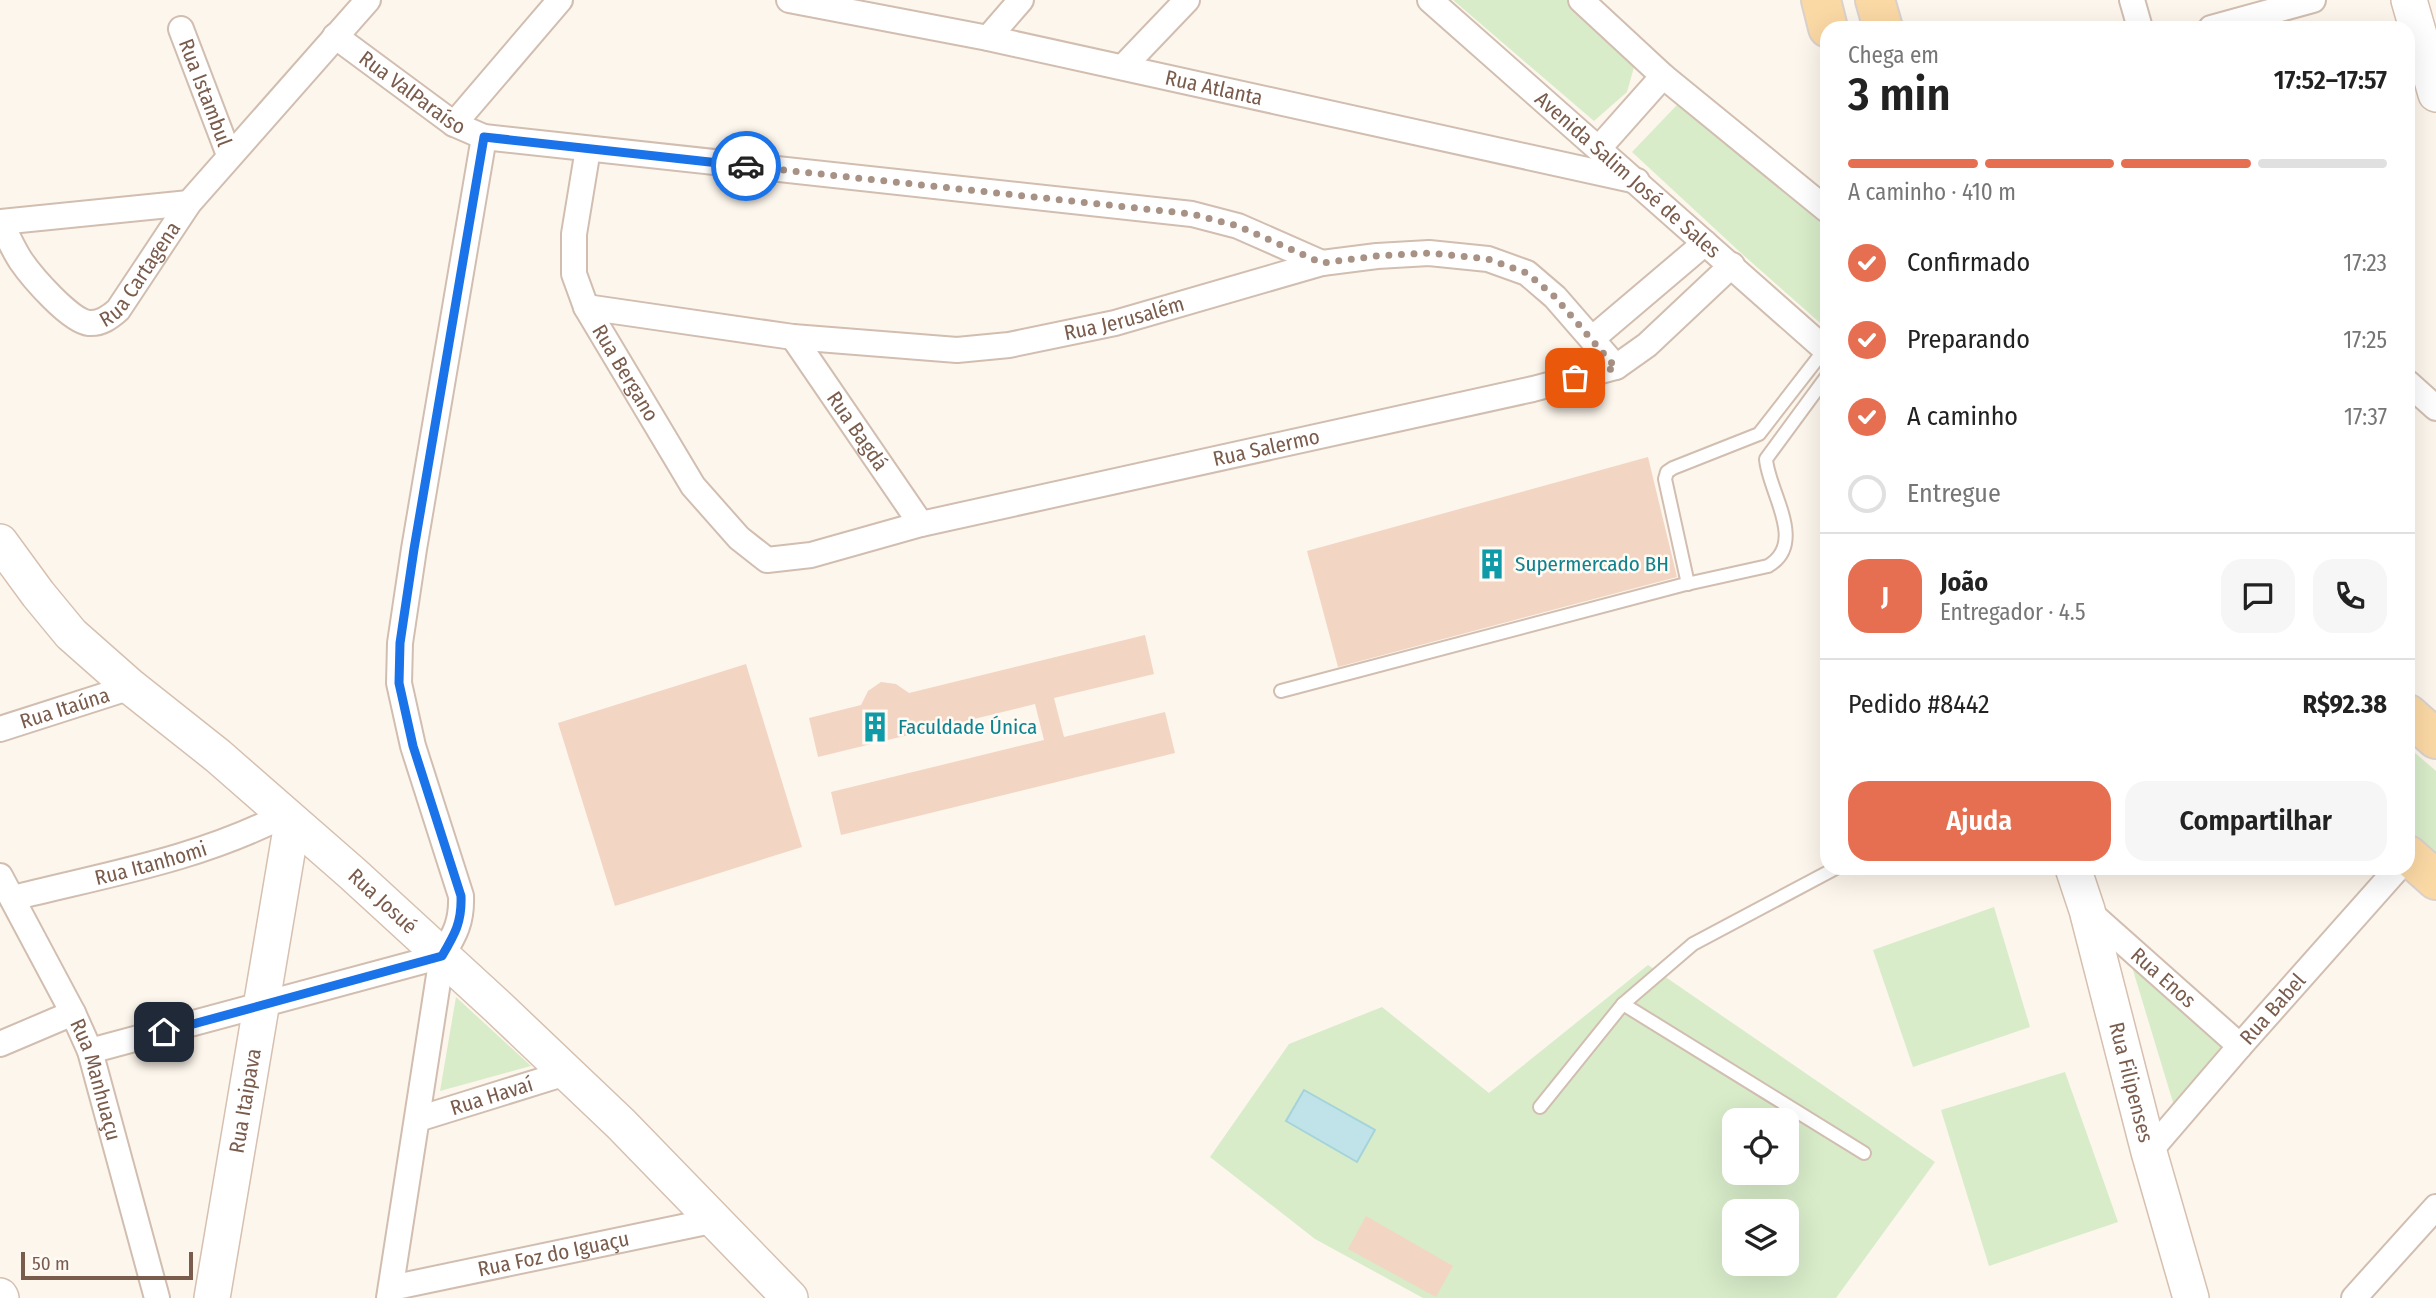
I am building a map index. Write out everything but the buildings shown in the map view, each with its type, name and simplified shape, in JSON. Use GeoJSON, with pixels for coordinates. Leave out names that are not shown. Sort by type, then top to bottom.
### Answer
{"type":"FeatureCollection","features":[{"type":"Feature","properties":{"kind":"main road"},"geometry":{"type":"LineString","coordinates":[[1821,0],[1826,21]]}},
{"type":"Feature","properties":{"kind":"main road"},"geometry":{"type":"LineString","coordinates":[[1875,0],[1881,21]]}},
{"type":"Feature","properties":{"kind":"main road"},"geometry":{"type":"LineString","coordinates":[[2415,720],[2436,739]]}},
{"type":"Feature","properties":{"kind":"main road"},"geometry":{"type":"LineString","coordinates":[[2415,862],[2436,880]]}},
{"type":"Feature","properties":{"kind":"street","name":"Rua Cartagena"},"geometry":{"type":"LineString","coordinates":[[189,203],[0,222],[21,261],[74,317],[88,323],[103,321],[118,310],[189,203],[368,0]]}},
{"type":"Feature","properties":{"kind":"street"},"geometry":{"type":"LineString","coordinates":[[454,124],[560,0]]}},
{"type":"Feature","properties":{"kind":"street","name":"Rua Atlanta"},"geometry":{"type":"LineString","coordinates":[[789,0],[988,38],[1637,181]]}},
{"type":"Feature","properties":{"kind":"street"},"geometry":{"type":"LineString","coordinates":[[988,38],[1021,0]]}},
{"type":"Feature","properties":{"kind":"street"},"geometry":{"type":"LineString","coordinates":[[1123,67],[1187,0]]}},
{"type":"Feature","properties":{"kind":"street","name":"Avenida Salim José de Sales"},"geometry":{"type":"LineString","coordinates":[[1430,0],[1820,345]]}},
{"type":"Feature","properties":{"kind":"street"},"geometry":{"type":"LineString","coordinates":[[1581,0],[1663,76],[1820,204]]}},
{"type":"Feature","properties":{"kind":"street"},"geometry":{"type":"LineString","coordinates":[[2132,0],[2138,21]]}},
{"type":"Feature","properties":{"kind":"street"},"geometry":{"type":"LineString","coordinates":[[2236,21],[2313,0]]}},
{"type":"Feature","properties":{"kind":"street"},"geometry":{"type":"LineString","coordinates":[[2409,0],[2436,94]]}},
{"type":"Feature","properties":{"kind":"street","name":"Rua Istambul"},"geometry":{"type":"LineString","coordinates":[[181,29],[229,155]]}},
{"type":"Feature","properties":{"kind":"street","name":"Rua ValParaíso"},"geometry":{"type":"LineString","coordinates":[[335,36],[454,124],[484,137],[1192,214],[1238,226],[1322,263]]}},
{"type":"Feature","properties":{"kind":"street"},"geometry":{"type":"LineString","coordinates":[[1599,148],[1663,76]]}},
{"type":"Feature","properties":{"kind":"street"},"geometry":{"type":"LineString","coordinates":[[390,1293],[442,956],[456,933],[462,914],[461,896],[413,746],[399,683],[400,643],[484,137]]}},
{"type":"Feature","properties":{"kind":"street","name":"Rua Bergano"},"geometry":{"type":"LineString","coordinates":[[588,149],[574,234],[574,274],[586,307],[693,486],[739,538],[767,560]]}},
{"type":"Feature","properties":{"kind":"street"},"geometry":{"type":"LineString","coordinates":[[1592,338],[1705,243]]}},
{"type":"Feature","properties":{"kind":"street","name":"Rua Jerusalém"},"geometry":{"type":"LineString","coordinates":[[586,307],[793,337],[957,350],[1009,345],[1115,323],[1322,263],[1429,253],[1488,259],[1527,273],[1555,297],[1616,368]]}},
{"type":"Feature","properties":{"kind":"street","name":"Rua Salermo"},"geometry":{"type":"LineString","coordinates":[[767,560],[811,555],[921,524],[1533,389],[1616,368],[1647,345],[1732,265]]}},
{"type":"Feature","properties":{"kind":"street","name":"Rua Bagdá"},"geometry":{"type":"LineString","coordinates":[[793,337],[921,524]]}},
{"type":"Feature","properties":{"kind":"street"},"geometry":{"type":"LineString","coordinates":[[2415,389],[2436,408]]}},
{"type":"Feature","properties":{"kind":"street","name":"Rua Josué"},"geometry":{"type":"LineString","coordinates":[[2,548],[71,634],[131,687],[218,756],[442,956],[716,1220],[790,1298]]}},
{"type":"Feature","properties":{"kind":"street","name":"Rua Itaúna"},"geometry":{"type":"LineString","coordinates":[[0,729],[131,687]]}},
{"type":"Feature","properties":{"kind":"street","name":"Rua Itanhomi"},"geometry":{"type":"LineString","coordinates":[[13,898],[206,849],[288,819]]}},
{"type":"Feature","properties":{"kind":"street","name":"Rua Itaipava"},"geometry":{"type":"LineString","coordinates":[[212,1298],[262,1006],[288,819]]}},
{"type":"Feature","properties":{"kind":"street","name":"Rua Filipenses"},"geometry":{"type":"LineString","coordinates":[[2075,875],[2191,1298]]}},
{"type":"Feature","properties":{"kind":"street","name":"Rua Babel"},"geometry":{"type":"LineString","coordinates":[[2149,1152],[2392,875]]}},
{"type":"Feature","properties":{"kind":"street","name":"Rua Manhuaçu"},"geometry":{"type":"LineString","coordinates":[[0,876],[73,1013],[90,1051],[157,1298]]}},
{"type":"Feature","properties":{"kind":"street","name":"Rua Enos"},"geometry":{"type":"LineString","coordinates":[[2087,910],[2240,1046]]}},
{"type":"Feature","properties":{"kind":"street"},"geometry":{"type":"LineString","coordinates":[[90,1051],[442,956]]}},
{"type":"Feature","properties":{"kind":"street"},"geometry":{"type":"LineString","coordinates":[[0,1044],[73,1013]]}},
{"type":"Feature","properties":{"kind":"street","name":"Rua Havaí"},"geometry":{"type":"LineString","coordinates":[[418,1118],[566,1073]]}},
{"type":"Feature","properties":{"kind":"street"},"geometry":{"type":"LineString","coordinates":[[2354,1298],[2436,1207]]}},
{"type":"Feature","properties":{"kind":"street","name":"Rua Foz do Iguaçu"},"geometry":{"type":"LineString","coordinates":[[390,1293],[716,1220]]}},
{"type":"Feature","properties":{"kind":"lane"},"geometry":{"type":"LineString","coordinates":[[1688,584],[1665,479],[1667,472],[1759,435],[1820,358]]}},
{"type":"Feature","properties":{"kind":"lane"},"geometry":{"type":"LineString","coordinates":[[1282,691],[1688,584],[1768,566],[1777,561],[1785,538],[1785,523],[1766,459],[1820,386]]}},
{"type":"Feature","properties":{"kind":"lane"},"geometry":{"type":"LineString","coordinates":[[1539,1107],[1623,1004],[1693,944],[1823,875]]}},
{"type":"Feature","properties":{"kind":"lane"},"geometry":{"type":"LineString","coordinates":[[1623,1004],[1864,1153]]}},
{"type":"Feature","properties":{"kind":"green space"},"geometry":{"type":"Polygon","coordinates":[[[1453,0],[1571,0],[1619,44],[1634,67],[1627,92],[1594,121],[1453,0]]]}},
{"type":"Feature","properties":{"kind":"green space"},"geometry":{"type":"Polygon","coordinates":[[[1677,105],[1820,217],[1820,323],[1741,253],[1632,152],[1677,105]]]}},
{"type":"Feature","properties":{"kind":"green space"},"geometry":{"type":"Polygon","coordinates":[[[2415,753],[2436,771],[2436,855],[2415,837],[2415,753]]]}},
{"type":"Feature","properties":{"kind":"green space"},"geometry":{"type":"Polygon","coordinates":[[[1994,907],[2030,1027],[1913,1067],[1873,950],[1994,907]]]}},
{"type":"Feature","properties":{"kind":"green space"},"geometry":{"type":"Polygon","coordinates":[[[2126,947],[2243,1059],[2182,1132],[2126,947]]]}},
{"type":"Feature","properties":{"kind":"green space"},"geometry":{"type":"Polygon","coordinates":[[[1648,965],[1935,1162],[1836,1298],[1423,1298],[1315,1239],[1210,1157],[1289,1044],[1382,1007],[1489,1093],[1648,965]]]}},
{"type":"Feature","properties":{"kind":"green space"},"geometry":{"type":"Polygon","coordinates":[[[456,997],[531,1066],[440,1091],[456,997]]]}},
{"type":"Feature","properties":{"kind":"green space"},"geometry":{"type":"Polygon","coordinates":[[[2065,1072],[2118,1222],[1989,1266],[1941,1110],[2065,1072]]]}},
{"type":"Feature","properties":{"kind":"water"},"geometry":{"type":"Polygon","coordinates":[[[1304,1090],[1375,1130],[1357,1162],[1286,1121],[1304,1090]]]}},
{"type":"Feature","properties":{"kind":"way so far"},"geometry":{"type":"LineString","coordinates":[[746,166],[1192,214],[1238,226],[1322,263],[1429,253],[1488,259],[1527,273],[1555,297],[1616,368],[1575,378]]}},
{"type":"Feature","properties":{"kind":"place","name":"Supermercado BH"},"geometry":{"type":"Point","coordinates":[1492,564]}},
{"type":"Feature","properties":{"kind":"place","name":"Faculdade Única"},"geometry":{"type":"Point","coordinates":[875,727]}},
{"type":"Feature","properties":{"kind":"route"},"geometry":{"type":"LineString","coordinates":[[164,1032],[442,956],[456,933],[462,914],[461,896],[413,746],[399,683],[400,643],[484,137],[746,166]]}}]}
